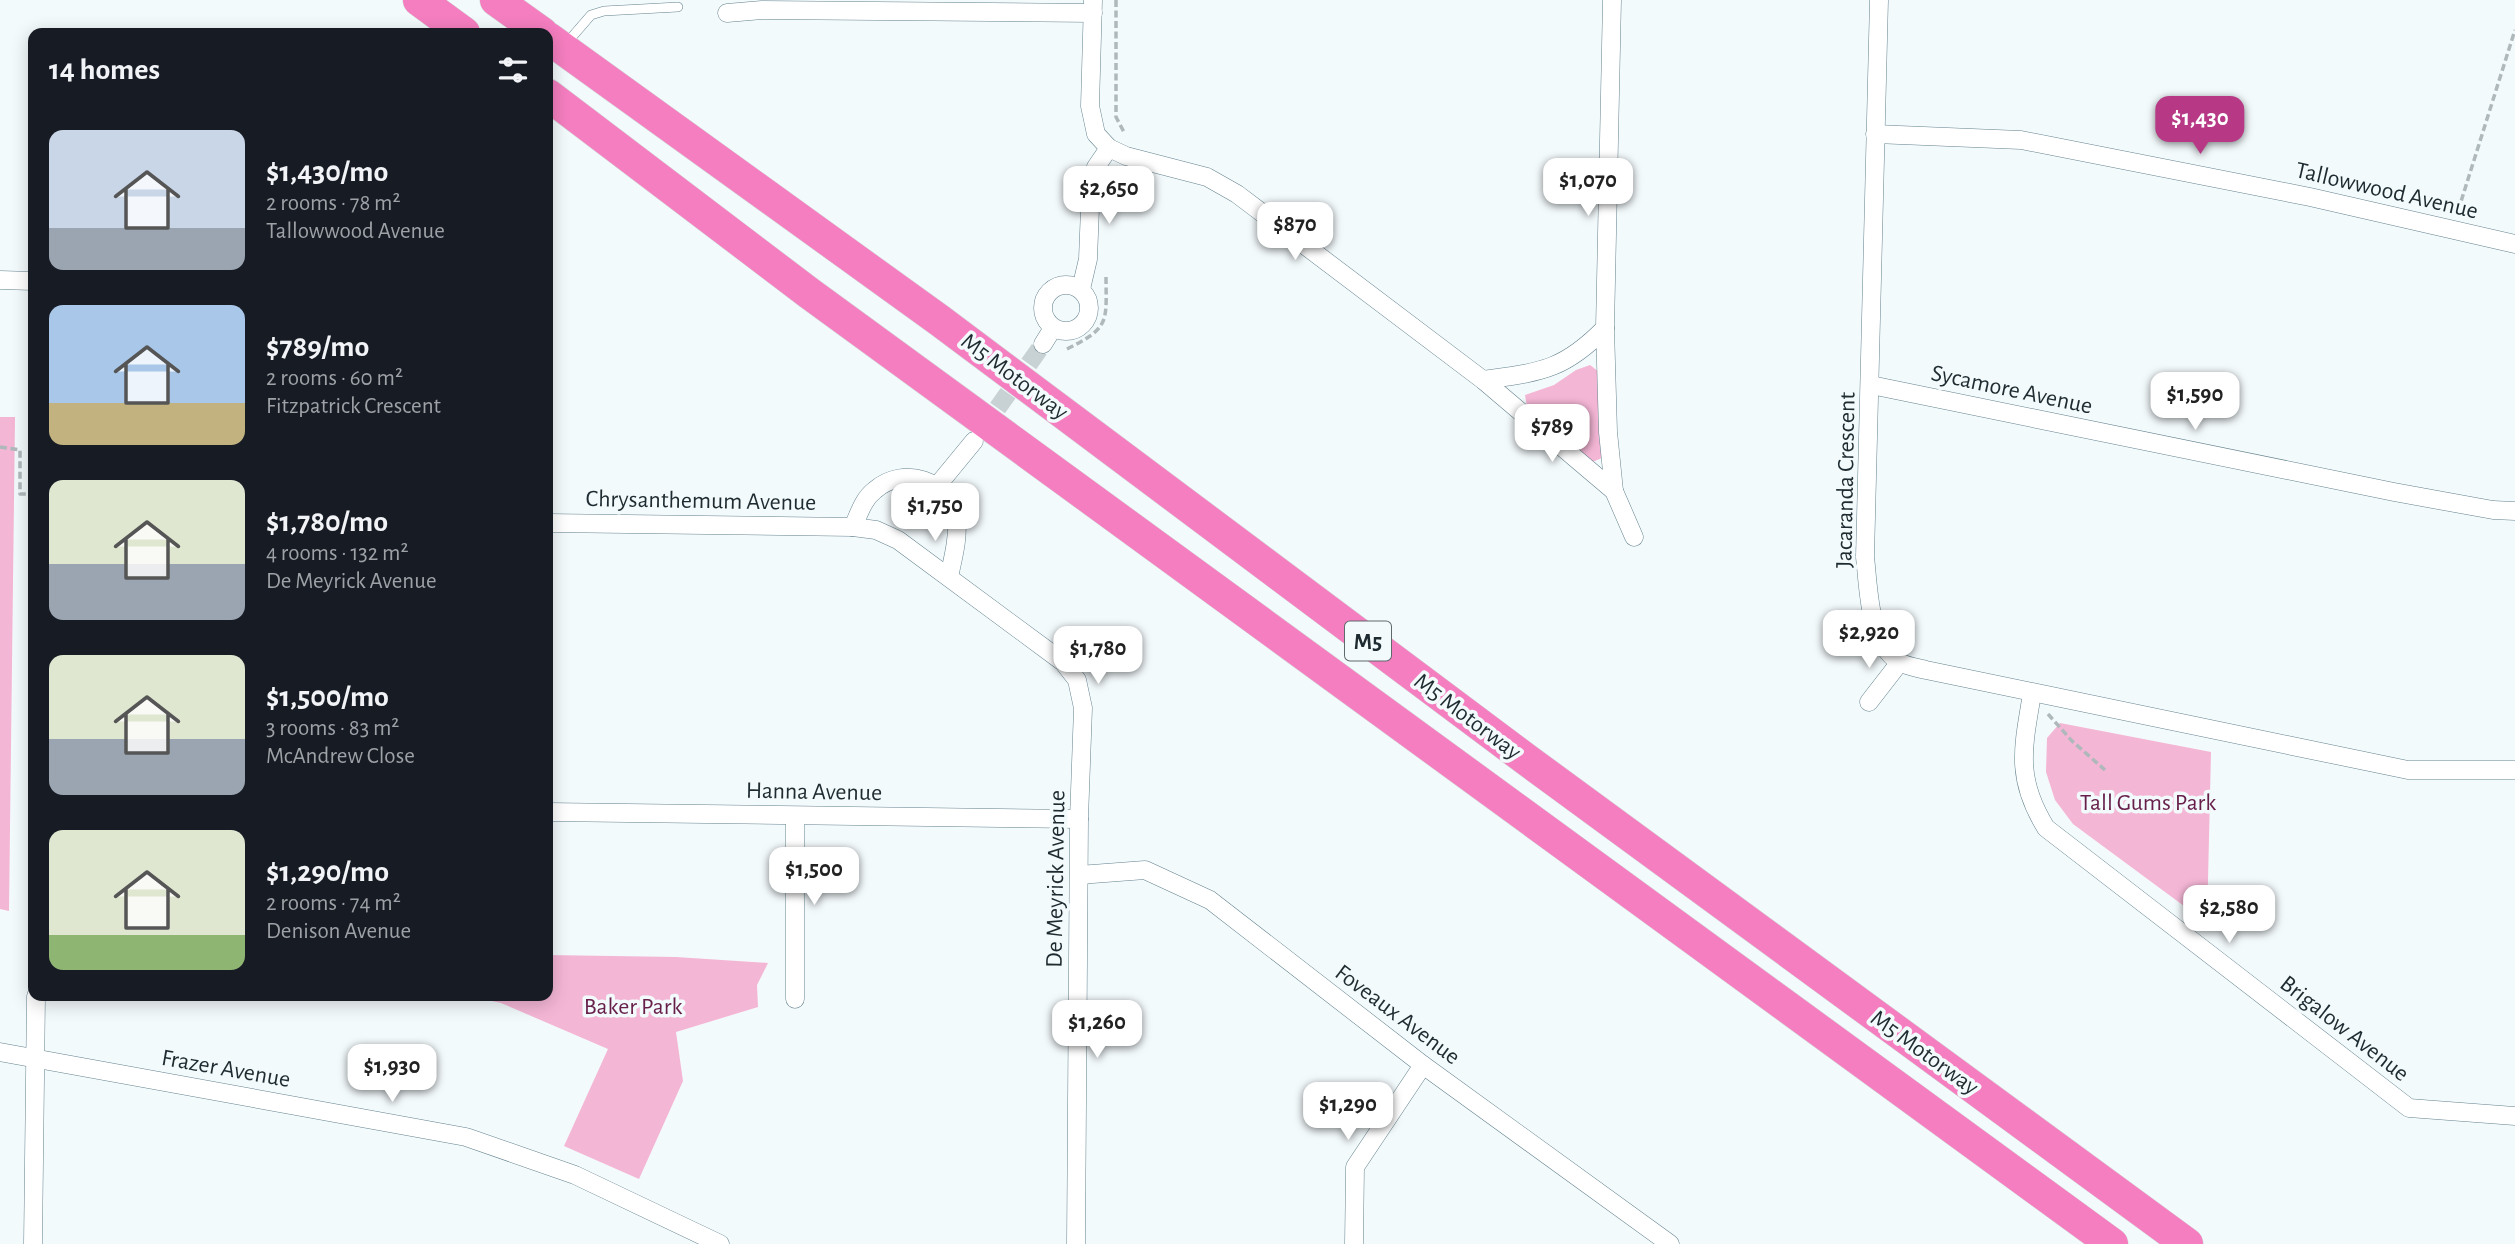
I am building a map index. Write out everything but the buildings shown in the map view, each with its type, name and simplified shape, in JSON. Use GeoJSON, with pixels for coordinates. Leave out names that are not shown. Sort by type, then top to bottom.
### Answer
{"type":"FeatureCollection","features":[{"type":"Feature","properties":{"kind":"highway"},"geometry":{"type":"LineString","coordinates":[[419,0],[457,28]]}},
{"type":"Feature","properties":{"kind":"highway","name":"M5 Motorway"},"geometry":{"type":"LineString","coordinates":[[496,0],[534,28]]}},
{"type":"Feature","properties":{"kind":"highway","name":"M5 Motorway"},"geometry":{"type":"LineString","coordinates":[[553,42],[939,320],[1527,760],[2187,1244]]}},
{"type":"Feature","properties":{"kind":"highway","name":"M5 Motorway"},"geometry":{"type":"LineString","coordinates":[[553,99],[820,301],[2112,1244]]}},
{"type":"Feature","properties":{"kind":"street"},"geometry":{"type":"LineString","coordinates":[[1612,0],[1605,327],[1608,432],[1614,491],[1634,537]]}},
{"type":"Feature","properties":{"kind":"street","name":"Jacaranda Crescent"},"geometry":{"type":"LineString","coordinates":[[1879,0],[1866,558],[1875,625],[1883,643],[1900,662]]}},
{"type":"Feature","properties":{"kind":"street"},"geometry":{"type":"LineString","coordinates":[[727,13],[762,10],[1093,7],[1091,115],[1096,134],[1109,148],[1126,156],[1207,177],[1237,194],[1483,380],[1614,491]]}},
{"type":"Feature","properties":{"kind":"street","name":"Tallowwood Avenue"},"geometry":{"type":"LineString","coordinates":[[1875,134],[2021,140],[2310,197],[2515,244]]}},
{"type":"Feature","properties":{"kind":"street"},"geometry":{"type":"LineString","coordinates":[[1081,289],[1059,286],[1048,295],[1043,309],[1053,328],[1061,331],[1076,329],[1087,318],[1089,303],[1081,289],[1088,259],[1091,183],[1096,167],[1109,148]]}},
{"type":"Feature","properties":{"kind":"street"},"geometry":{"type":"LineString","coordinates":[[0,280],[28,281]]}},
{"type":"Feature","properties":{"kind":"street"},"geometry":{"type":"LineString","coordinates":[[1483,380],[1547,370],[1562,364],[1605,327]]}},
{"type":"Feature","properties":{"kind":"street"},"geometry":{"type":"LineString","coordinates":[[1043,344],[1053,328]]}},
{"type":"Feature","properties":{"kind":"street","name":"Sycamore Avenue"},"geometry":{"type":"LineString","coordinates":[[1871,385],[2395,492],[2493,510],[2515,511]]}},
{"type":"Feature","properties":{"kind":"street"},"geometry":{"type":"LineString","coordinates":[[937,486],[974,441]]}},
{"type":"Feature","properties":{"kind":"street"},"geometry":{"type":"LineString","coordinates":[[853,527],[867,498],[875,489],[890,481],[913,478],[930,482],[937,486],[948,500],[956,519],[957,531],[949,577]]}},
{"type":"Feature","properties":{"kind":"street","name":"Chrysanthemum Avenue"},"geometry":{"type":"LineString","coordinates":[[553,523],[853,527],[876,530],[898,540]]}},
{"type":"Feature","properties":{"kind":"street","name":"De Meyrick Avenue"},"geometry":{"type":"LineString","coordinates":[[898,540],[1063,662],[1077,680],[1083,708],[1079,818],[1076,1244]]}},
{"type":"Feature","properties":{"kind":"street"},"geometry":{"type":"LineString","coordinates":[[1869,702],[1900,662],[2032,694],[2408,770],[2515,770]]}},
{"type":"Feature","properties":{"kind":"street","name":"Brigalow Avenue"},"geometry":{"type":"LineString","coordinates":[[2032,694],[2023,747],[2024,776],[2032,806],[2046,828],[2409,1108],[2515,1116]]}},
{"type":"Feature","properties":{"kind":"street","name":"Hanna Avenue"},"geometry":{"type":"LineString","coordinates":[[553,812],[1079,818]]}},
{"type":"Feature","properties":{"kind":"street"},"geometry":{"type":"LineString","coordinates":[[795,816],[795,999]]}},
{"type":"Feature","properties":{"kind":"street","name":"Foveaux Avenue"},"geometry":{"type":"LineString","coordinates":[[1079,875],[1145,870],[1210,900],[1423,1065],[1670,1244]]}},
{"type":"Feature","properties":{"kind":"street"},"geometry":{"type":"LineString","coordinates":[[33,1244],[36,1001]]}},
{"type":"Feature","properties":{"kind":"street","name":"Frazer Avenue"},"geometry":{"type":"LineString","coordinates":[[0,1052],[466,1137],[575,1175],[717,1243]]}},
{"type":"Feature","properties":{"kind":"street"},"geometry":{"type":"LineString","coordinates":[[1354,1244],[1355,1167],[1423,1065]]}},
{"type":"Feature","properties":{"kind":"lane"},"geometry":{"type":"LineString","coordinates":[[553,39],[580,26],[597,13],[619,9],[678,7]]}},
{"type":"Feature","properties":{"kind":"path"},"geometry":{"type":"LineString","coordinates":[[1116,0],[1116,117],[1120,127],[1126,132],[1125,138]]}},
{"type":"Feature","properties":{"kind":"path"},"geometry":{"type":"LineString","coordinates":[[2453,230],[2515,30]]}},
{"type":"Feature","properties":{"kind":"path"},"geometry":{"type":"LineString","coordinates":[[0,447],[20,450],[20,494],[28,494]]}},
{"type":"Feature","properties":{"kind":"path"},"geometry":{"type":"LineString","coordinates":[[2032,694],[2071,741],[2105,770]]}},
{"type":"Feature","properties":{"kind":"green space"},"geometry":{"type":"Polygon","coordinates":[[[1590,365],[1599,372],[1602,458],[1590,463],[1563,434],[1527,407],[1525,395],[1554,385],[1576,370],[1590,365]]]}},
{"type":"Feature","properties":{"kind":"green space"},"geometry":{"type":"Polygon","coordinates":[[[0,417],[15,417],[9,911],[0,909],[0,417]]]}},
{"type":"Feature","properties":{"kind":"green space","name":"Tall Gums Park"},"geometry":{"type":"Polygon","coordinates":[[[2060,723],[2211,752],[2207,923],[2073,824],[2055,800],[2046,772],[2047,738],[2060,723]]]}},
{"type":"Feature","properties":{"kind":"green space","name":"Baker Park"},"geometry":{"type":"Polygon","coordinates":[[[553,955],[676,957],[768,963],[757,985],[758,1007],[676,1032],[683,1081],[639,1179],[564,1146],[608,1049],[492,1001],[553,1001],[553,955]]]}},
{"type":"Feature","properties":{"kind":"tunnel"},"geometry":{"type":"LineString","coordinates":[[982,430],[1043,344]]}}]}
